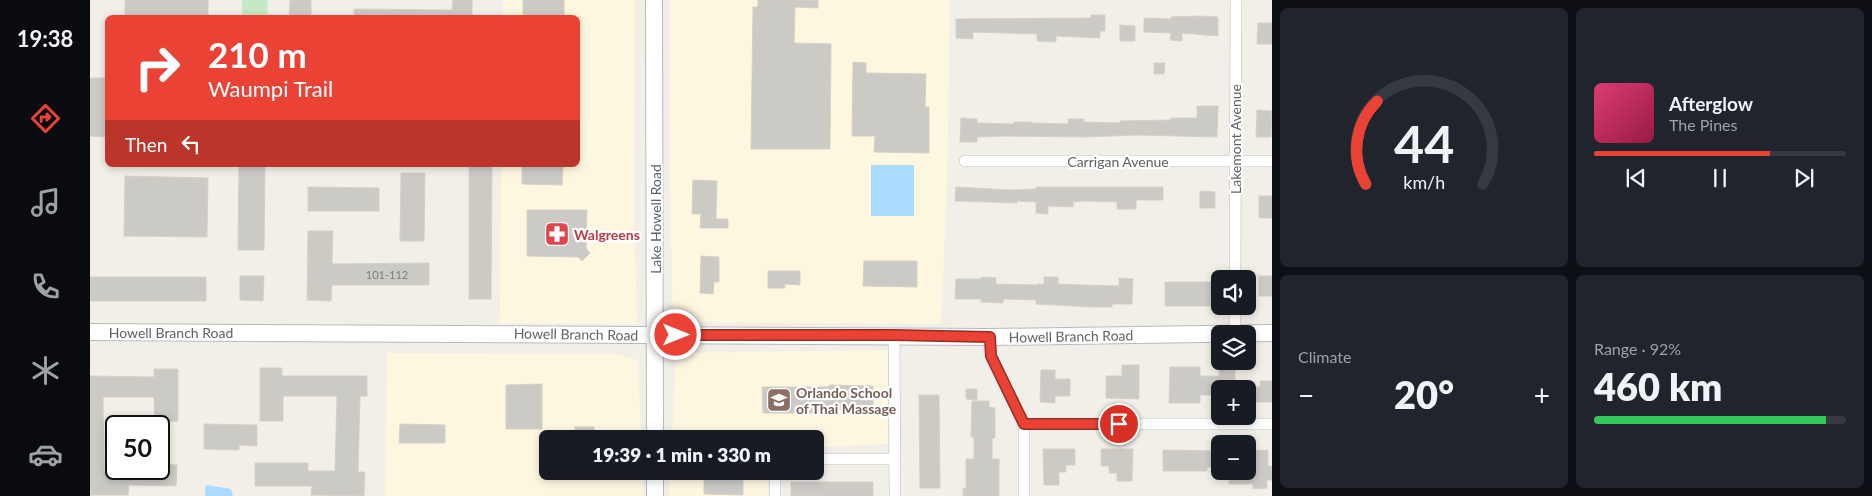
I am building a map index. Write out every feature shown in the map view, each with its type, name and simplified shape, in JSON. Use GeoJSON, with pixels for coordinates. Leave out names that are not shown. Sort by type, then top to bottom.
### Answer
{"type":"FeatureCollection","features":[{"type":"Feature","properties":{"kind":"main road","name":"Lake Howell Road"},"geometry":{"type":"LineString","coordinates":[[654,0],[655,430]]}},
{"type":"Feature","properties":{"kind":"main road","name":"Howell Branch Road"},"geometry":{"type":"LineString","coordinates":[[90,332],[990,337],[1211,334]]}},
{"type":"Feature","properties":{"kind":"main road","name":"Howell Branch Road"},"geometry":{"type":"LineString","coordinates":[[1256,333],[1272,333]]}},
{"type":"Feature","properties":{"kind":"main road"},"geometry":{"type":"LineString","coordinates":[[655,480],[655,496]]}},
{"type":"Feature","properties":{"kind":"street","name":"Lakemont Avenue"},"geometry":{"type":"LineString","coordinates":[[1235,270],[1236,0]]}},
{"type":"Feature","properties":{"kind":"street","name":"Carrigan Avenue"},"geometry":{"type":"LineString","coordinates":[[965,161],[1272,161]]}},
{"type":"Feature","properties":{"kind":"street"},"geometry":{"type":"LineString","coordinates":[[894,335],[895,496]]}},
{"type":"Feature","properties":{"kind":"street"},"geometry":{"type":"LineString","coordinates":[[990,337],[991,356],[1024,424],[1024,496]]}},
{"type":"Feature","properties":{"kind":"street"},"geometry":{"type":"LineString","coordinates":[[1024,424],[1272,424]]}},
{"type":"Feature","properties":{"kind":"street"},"geometry":{"type":"LineString","coordinates":[[824,460],[895,459]]}},
{"type":"Feature","properties":{"kind":"street"},"geometry":{"type":"LineString","coordinates":[[775,480],[775,496]]}},
{"type":"Feature","properties":{"kind":"shaded area"},"geometry":{"type":"Polygon","coordinates":[[[503,0],[635,0],[634,219],[637,324],[498,323],[500,315],[501,167],[580,167],[580,15],[503,15],[503,0]]]}},
{"type":"Feature","properties":{"kind":"shaded area"},"geometry":{"type":"Polygon","coordinates":[[[670,0],[950,0],[947,188],[941,323],[673,322],[670,186],[670,0]]]}},
{"type":"Feature","properties":{"kind":"shaded area"},"geometry":{"type":"Polygon","coordinates":[[[889,350],[890,444],[824,447],[824,430],[672,430],[676,353],[889,350]]]}},
{"type":"Feature","properties":{"kind":"shaded area"},"geometry":{"type":"Polygon","coordinates":[[[387,353],[617,354],[638,360],[641,430],[539,430],[539,480],[642,480],[643,496],[385,496],[387,353]]]}},
{"type":"Feature","properties":{"kind":"shaded area"},"geometry":{"type":"Polygon","coordinates":[[[670,480],[768,480],[768,496],[669,496],[670,480]]]}},
{"type":"Feature","properties":{"kind":"green space"},"geometry":{"type":"Polygon","coordinates":[[[242,0],[268,0],[267,15],[242,15],[242,0]]]}},
{"type":"Feature","properties":{"kind":"water"},"geometry":{"type":"Polygon","coordinates":[[[871,165],[914,165],[914,216],[871,216],[871,165]]]}},
{"type":"Feature","properties":{"kind":"water"},"geometry":{"type":"Polygon","coordinates":[[[206,485],[231,489],[233,496],[205,496],[206,485]]]}},
{"type":"Feature","properties":{"kind":"building"},"geometry":{"type":"Polygon","coordinates":[[[125,0],[208,0],[208,15],[125,15],[125,0]]]}},
{"type":"Feature","properties":{"kind":"building"},"geometry":{"type":"Polygon","coordinates":[[[290,0],[311,0],[311,15],[289,15],[290,0]]]}},
{"type":"Feature","properties":{"kind":"building"},"geometry":{"type":"Polygon","coordinates":[[[453,0],[472,0],[472,15],[354,15],[354,9],[452,10],[453,0]]]}},
{"type":"Feature","properties":{"kind":"building"},"geometry":{"type":"Polygon","coordinates":[[[523,0],[564,0],[564,15],[523,15],[523,0]]]}},
{"type":"Feature","properties":{"kind":"building"},"geometry":{"type":"Polygon","coordinates":[[[758,0],[818,0],[818,8],[795,7],[794,43],[831,44],[830,149],[751,149],[753,7],[758,7],[758,0]]]}},
{"type":"Feature","properties":{"kind":"building"},"geometry":{"type":"Polygon","coordinates":[[[1091,15],[1105,15],[1105,31],[1100,31],[1100,38],[1056,36],[1056,42],[1037,41],[1037,34],[973,32],[973,39],[956,38],[956,19],[1091,18],[1091,15]]]}},
{"type":"Feature","properties":{"kind":"building"},"geometry":{"type":"Polygon","coordinates":[[[1171,17],[1218,17],[1218,36],[1182,33],[1182,41],[1170,40],[1171,33],[1144,32],[1144,18],[1171,19],[1171,17]]]}},
{"type":"Feature","properties":{"kind":"building"},"geometry":{"type":"Polygon","coordinates":[[[1258,23],[1272,23],[1272,44],[1257,44],[1258,23]]]}},
{"type":"Feature","properties":{"kind":"building"},"geometry":{"type":"Polygon","coordinates":[[[1120,25],[1135,26],[1135,41],[1120,41],[1120,25]]]}},
{"type":"Feature","properties":{"kind":"building"},"geometry":{"type":"Polygon","coordinates":[[[853,62],[866,63],[866,73],[926,74],[925,107],[929,107],[929,153],[874,152],[875,136],[852,136],[853,62]]]}},
{"type":"Feature","properties":{"kind":"building"},"geometry":{"type":"Polygon","coordinates":[[[1154,63],[1165,63],[1164,74],[1154,74],[1154,63]]]}},
{"type":"Feature","properties":{"kind":"building"},"geometry":{"type":"Polygon","coordinates":[[[90,78],[105,78],[105,137],[90,136],[90,78]]]}},
{"type":"Feature","properties":{"kind":"building"},"geometry":{"type":"Polygon","coordinates":[[[1197,106],[1218,106],[1217,137],[1138,135],[1084,137],[1004,136],[977,137],[977,142],[960,142],[961,118],[977,119],[977,123],[1014,124],[1014,122],[1031,122],[1068,124],[1068,119],[1084,119],[1084,122],[1120,123],[1120,121],[1197,118],[1197,106]]]}},
{"type":"Feature","properties":{"kind":"building"},"geometry":{"type":"Polygon","coordinates":[[[1257,110],[1272,111],[1271,137],[1256,137],[1257,110]]]}},
{"type":"Feature","properties":{"kind":"building"},"geometry":{"type":"Polygon","coordinates":[[[239,167],[265,167],[264,250],[238,250],[239,167]]]}},
{"type":"Feature","properties":{"kind":"building"},"geometry":{"type":"Polygon","coordinates":[[[469,167],[492,167],[491,299],[469,299],[469,167]]]}},
{"type":"Feature","properties":{"kind":"building"},"geometry":{"type":"Polygon","coordinates":[[[522,167],[563,167],[562,185],[522,184],[522,167]]]}},
{"type":"Feature","properties":{"kind":"building"},"geometry":{"type":"Polygon","coordinates":[[[401,173],[425,173],[424,241],[400,241],[401,173]]]}},
{"type":"Feature","properties":{"kind":"building"},"geometry":{"type":"Polygon","coordinates":[[[125,176],[208,178],[207,237],[124,236],[125,176]]]}},
{"type":"Feature","properties":{"kind":"building"},"geometry":{"type":"Polygon","coordinates":[[[693,180],[717,181],[716,219],[728,219],[728,228],[700,228],[701,214],[692,214],[693,180]]]}},
{"type":"Feature","properties":{"kind":"building"},"geometry":{"type":"Polygon","coordinates":[[[308,187],[379,188],[379,211],[308,211],[308,187]]]}},
{"type":"Feature","properties":{"kind":"building"},"geometry":{"type":"Polygon","coordinates":[[[956,187],[1010,190],[1036,189],[1036,187],[1163,187],[1163,200],[1136,200],[1136,209],[1117,209],[1117,202],[1073,202],[1073,207],[1048,206],[1048,214],[1036,213],[1036,202],[955,201],[956,187]]]}},
{"type":"Feature","properties":{"kind":"building"},"geometry":{"type":"Polygon","coordinates":[[[1200,191],[1215,192],[1215,208],[1200,208],[1200,191]]]}},
{"type":"Feature","properties":{"kind":"building"},"geometry":{"type":"Polygon","coordinates":[[[1259,196],[1272,196],[1272,218],[1259,218],[1259,196]]]}},
{"type":"Feature","properties":{"kind":"building","name":"Walgreens"},"geometry":{"type":"Polygon","coordinates":[[[527,210],[587,210],[586,248],[590,253],[582,261],[578,257],[527,256],[527,210]]]}},
{"type":"Feature","properties":{"kind":"building"},"geometry":{"type":"Polygon","coordinates":[[[308,231],[333,231],[332,264],[429,263],[429,285],[332,285],[331,301],[307,300],[308,231]]]}},
{"type":"Feature","properties":{"kind":"building"},"geometry":{"type":"Polygon","coordinates":[[[701,256],[719,257],[719,282],[714,282],[713,294],[700,293],[701,256]]]}},
{"type":"Feature","properties":{"kind":"building"},"geometry":{"type":"Polygon","coordinates":[[[864,261],[917,261],[917,287],[863,286],[864,261]]]}},
{"type":"Feature","properties":{"kind":"building"},"geometry":{"type":"Polygon","coordinates":[[[768,271],[800,271],[800,285],[785,284],[785,288],[768,288],[768,271]]]}},
{"type":"Feature","properties":{"kind":"building"},"geometry":{"type":"Polygon","coordinates":[[[240,276],[264,276],[263,301],[240,300],[240,276]]]}},
{"type":"Feature","properties":{"kind":"building"},"geometry":{"type":"Polygon","coordinates":[[[1259,276],[1272,276],[1272,296],[1259,296],[1259,276]]]}},
{"type":"Feature","properties":{"kind":"building"},"geometry":{"type":"Polygon","coordinates":[[[90,277],[206,277],[206,301],[90,301],[90,277]]]}},
{"type":"Feature","properties":{"kind":"building"},"geometry":{"type":"Polygon","coordinates":[[[981,277],[996,278],[996,284],[1037,285],[1044,284],[1044,277],[1058,277],[1058,284],[1119,286],[1119,278],[1133,279],[1132,304],[1112,304],[1112,307],[1093,307],[1036,304],[1036,300],[1003,299],[1003,303],[981,302],[981,299],[955,299],[956,279],[981,279],[981,277]]]}},
{"type":"Feature","properties":{"kind":"building"},"geometry":{"type":"Polygon","coordinates":[[[1165,282],[1211,282],[1211,306],[1165,306],[1165,282]]]}},
{"type":"Feature","properties":{"kind":"building"},"geometry":{"type":"Polygon","coordinates":[[[1122,365],[1139,365],[1139,399],[1106,398],[1106,376],[1122,376],[1122,365]]]}},
{"type":"Feature","properties":{"kind":"building"},"geometry":{"type":"Polygon","coordinates":[[[1170,367],[1200,367],[1200,376],[1219,376],[1219,370],[1235,370],[1235,380],[1211,380],[1211,395],[1200,395],[1200,403],[1169,403],[1170,367]]]}},
{"type":"Feature","properties":{"kind":"building"},"geometry":{"type":"Polygon","coordinates":[[[260,368],[282,368],[282,376],[367,376],[367,396],[360,396],[358,472],[365,472],[364,496],[311,495],[312,486],[255,486],[255,463],[308,463],[308,471],[335,471],[337,396],[283,396],[283,421],[260,421],[260,368]]]}},
{"type":"Feature","properties":{"kind":"building"},"geometry":{"type":"Polygon","coordinates":[[[154,369],[178,369],[178,421],[170,421],[170,415],[155,415],[154,397],[103,397],[105,480],[170,480],[170,465],[177,465],[176,486],[129,485],[128,495],[90,495],[90,376],[154,377],[154,369]]]}},
{"type":"Feature","properties":{"kind":"building"},"geometry":{"type":"Polygon","coordinates":[[[1041,370],[1055,370],[1055,379],[1070,379],[1070,396],[1055,396],[1055,403],[1040,402],[1041,370]]]}},
{"type":"Feature","properties":{"kind":"building"},"geometry":{"type":"Polygon","coordinates":[[[1260,381],[1272,381],[1272,402],[1256,402],[1256,387],[1260,387],[1260,381]]]}},
{"type":"Feature","properties":{"kind":"building"},"geometry":{"type":"Polygon","coordinates":[[[542,384],[542,429],[506,429],[506,385],[542,384]]]}},
{"type":"Feature","properties":{"kind":"building"},"geometry":{"type":"Polygon","coordinates":[[[829,385],[873,386],[873,410],[815,409],[815,413],[763,413],[762,387],[829,387],[829,385]]]}},
{"type":"Feature","properties":{"kind":"building"},"geometry":{"type":"Polygon","coordinates":[[[966,389],[977,389],[977,400],[966,399],[966,389]]]}},
{"type":"Feature","properties":{"kind":"building"},"geometry":{"type":"Polygon","coordinates":[[[919,395],[939,395],[940,488],[920,488],[919,395]]]}},
{"type":"Feature","properties":{"kind":"building"},"geometry":{"type":"Polygon","coordinates":[[[972,401],[989,401],[989,407],[995,408],[995,438],[992,438],[992,459],[999,459],[999,496],[963,496],[963,488],[966,489],[966,459],[974,459],[974,437],[971,437],[972,401]]]}},
{"type":"Feature","properties":{"kind":"building"},"geometry":{"type":"Polygon","coordinates":[[[204,424],[257,425],[257,446],[239,445],[239,450],[204,449],[204,424]]]}},
{"type":"Feature","properties":{"kind":"building"},"geometry":{"type":"Polygon","coordinates":[[[400,424],[445,425],[445,443],[399,443],[400,424]]]}},
{"type":"Feature","properties":{"kind":"building"},"geometry":{"type":"Polygon","coordinates":[[[575,427],[594,427],[594,430],[575,430],[575,427]]]}},
{"type":"Feature","properties":{"kind":"building"},"geometry":{"type":"Polygon","coordinates":[[[1043,449],[1075,449],[1075,465],[1066,465],[1066,472],[1059,472],[1059,485],[1044,485],[1043,449]]]}},
{"type":"Feature","properties":{"kind":"building"},"geometry":{"type":"Polygon","coordinates":[[[1101,449],[1133,449],[1132,481],[1117,481],[1117,473],[1109,473],[1109,466],[1101,466],[1101,449]]]}},
{"type":"Feature","properties":{"kind":"building"},"geometry":{"type":"Polygon","coordinates":[[[1163,450],[1211,451],[1211,467],[1207,467],[1207,471],[1163,471],[1163,450]]]}},
{"type":"Feature","properties":{"kind":"building"},"geometry":{"type":"Polygon","coordinates":[[[1268,450],[1268,466],[1272,466],[1272,480],[1267,480],[1267,488],[1253,489],[1253,484],[1229,484],[1229,480],[1256,480],[1256,451],[1268,450]]]}},
{"type":"Feature","properties":{"kind":"building"},"geometry":{"type":"Polygon","coordinates":[[[704,480],[743,480],[743,495],[704,494],[704,480]]]}},
{"type":"Feature","properties":{"kind":"building"},"geometry":{"type":"Polygon","coordinates":[[[791,482],[873,482],[873,496],[791,496],[791,482]]]}},
{"type":"Feature","properties":{"kind":"place","name":"Walgreens"},"geometry":{"type":"Point","coordinates":[557,234]}},
{"type":"Feature","properties":{"kind":"place","name":"Orlando School of Thai Massage"},"geometry":{"type":"Point","coordinates":[779,400]}},
{"type":"Feature","properties":{"kind":"route"},"geometry":{"type":"LineString","coordinates":[[676,335],[990,337],[991,356],[1024,424],[1119,424]]}}]}
